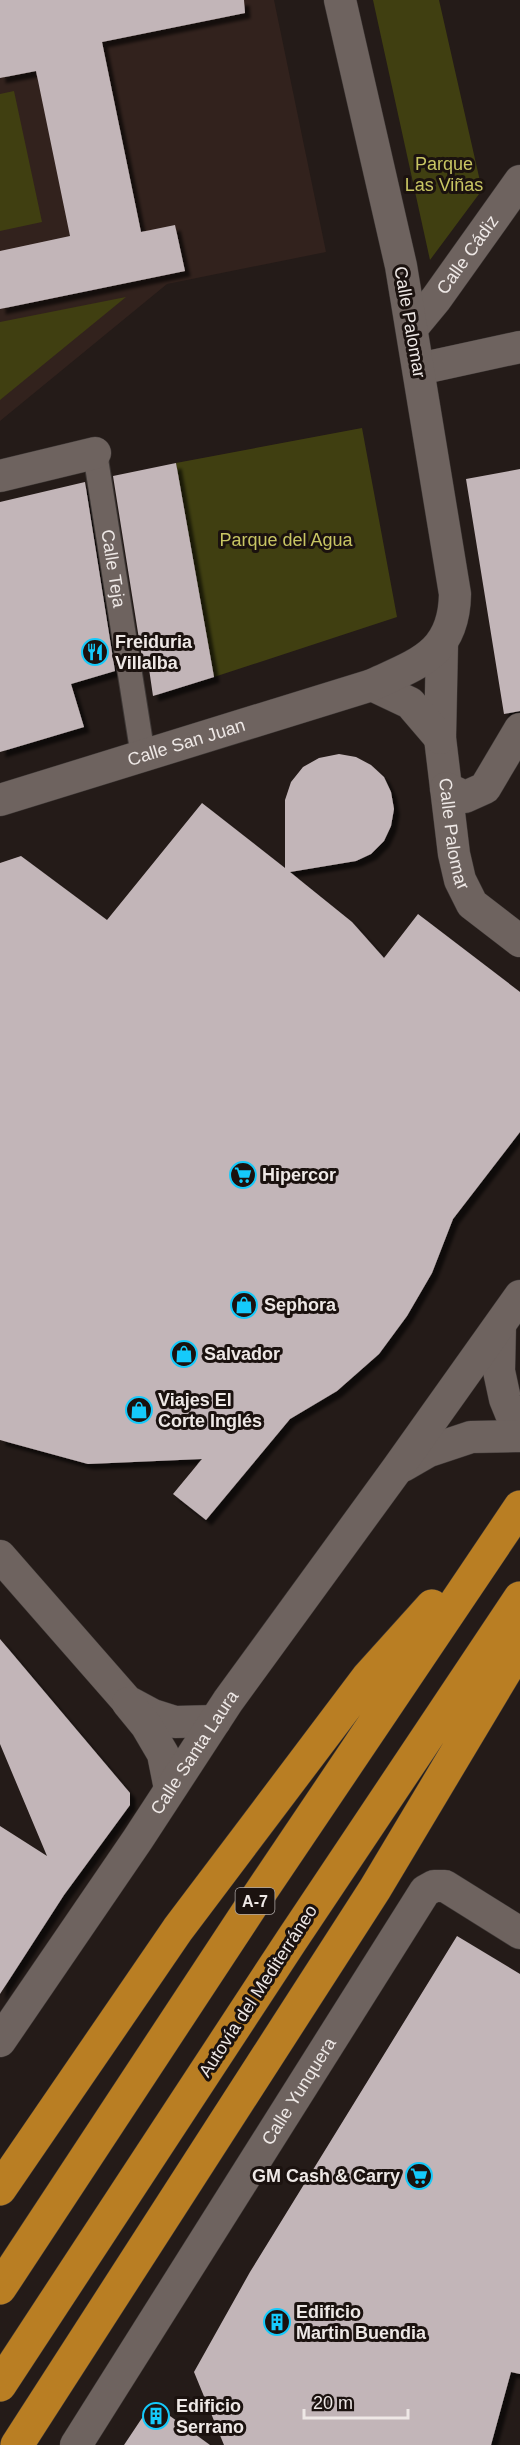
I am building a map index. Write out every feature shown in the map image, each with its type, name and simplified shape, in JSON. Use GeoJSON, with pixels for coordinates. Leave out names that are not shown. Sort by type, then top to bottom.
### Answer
{"type":"FeatureCollection","features":[{"type":"Feature","properties":{"kind":"highway"},"geometry":{"type":"LineString","coordinates":[[0,2189],[178,1929],[368,1677],[517,1511]]}},
{"type":"Feature","properties":{"kind":"highway","name":"A-7"},"geometry":{"type":"LineString","coordinates":[[0,2288],[265,1886],[517,1511]]}},
{"type":"Feature","properties":{"kind":"highway","name":"Autovía del Mediterráneo"},"geometry":{"type":"LineString","coordinates":[[0,2385],[297,1931],[520,1598]]}},
{"type":"Feature","properties":{"kind":"highway"},"geometry":{"type":"LineString","coordinates":[[17,2445],[375,1889],[509,1665],[520,1638]]}},
{"type":"Feature","properties":{"kind":"street","name":"Calle Palomar"},"geometry":{"type":"LineString","coordinates":[[340,0],[396,244],[419,369],[455,594],[455,613],[442,645],[440,738],[454,854],[460,880],[472,904],[520,941]]}},
{"type":"Feature","properties":{"kind":"street","name":"Calle Cádiz"},"geometry":{"type":"LineString","coordinates":[[412,328],[436,299],[520,181]]}},
{"type":"Feature","properties":{"kind":"street"},"geometry":{"type":"LineString","coordinates":[[419,369],[520,347]]}},
{"type":"Feature","properties":{"kind":"street"},"geometry":{"type":"LineString","coordinates":[[0,476],[95,453]]}},
{"type":"Feature","properties":{"kind":"street","name":"Calle Teja"},"geometry":{"type":"LineString","coordinates":[[95,453],[143,756]]}},
{"type":"Feature","properties":{"kind":"street"},"geometry":{"type":"LineString","coordinates":[[372,685],[412,667],[442,645]]}},
{"type":"Feature","properties":{"kind":"street"},"geometry":{"type":"LineString","coordinates":[[372,685],[411,703],[440,738]]}},
{"type":"Feature","properties":{"kind":"street","name":"Calle San Juan"},"geometry":{"type":"LineString","coordinates":[[0,800],[372,685]]}},
{"type":"Feature","properties":{"kind":"street"},"geometry":{"type":"LineString","coordinates":[[446,788],[465,797],[485,788],[520,729]]}},
{"type":"Feature","properties":{"kind":"street","name":"Calle Santa Laura"},"geometry":{"type":"LineString","coordinates":[[0,2041],[216,1721],[520,1296]]}},
{"type":"Feature","properties":{"kind":"street","name":"Calle Santa Laura"},"geometry":{"type":"LineString","coordinates":[[397,1470],[429,1451],[471,1437],[520,1436],[505,1399],[499,1371],[500,1326]]}},
{"type":"Feature","properties":{"kind":"street"},"geometry":{"type":"LineString","coordinates":[[0,1556],[146,1725],[164,1754],[170,1790]]}},
{"type":"Feature","properties":{"kind":"street"},"geometry":{"type":"LineString","coordinates":[[127,1701],[153,1715],[175,1722],[216,1721]]}},
{"type":"Feature","properties":{"kind":"street","name":"Calle Yunquera"},"geometry":{"type":"LineString","coordinates":[[76,2445],[425,1891],[434,1886],[445,1886],[520,1933]]}},
{"type":"Feature","properties":{"kind":"shaded area"},"geometry":{"type":"Polygon","coordinates":[[[0,0],[274,0],[326,252],[167,284],[0,421],[0,0]]]}},
{"type":"Feature","properties":{"kind":"green space","name":"Parque Las Viñas"},"geometry":{"type":"Polygon","coordinates":[[[373,0],[439,0],[482,190],[430,260],[373,0]]]}},
{"type":"Feature","properties":{"kind":"green space"},"geometry":{"type":"Polygon","coordinates":[[[14,91],[42,222],[0,231],[0,94],[14,91]]]}},
{"type":"Feature","properties":{"kind":"green space"},"geometry":{"type":"Polygon","coordinates":[[[126,297],[0,400],[0,322],[126,297]]]}},
{"type":"Feature","properties":{"kind":"green space","name":"Parque del Agua"},"geometry":{"type":"Polygon","coordinates":[[[362,428],[397,617],[214,677],[176,463],[362,428]]]}},
{"type":"Feature","properties":{"kind":"building"},"geometry":{"type":"Polygon","coordinates":[[[0,0],[244,0],[245,13],[102,42],[141,232],[175,225],[185,271],[0,309],[0,251],[70,236],[36,71],[0,78],[0,0]]]}},
{"type":"Feature","properties":{"kind":"building"},"geometry":{"type":"Polygon","coordinates":[[[176,463],[214,677],[153,696],[148,662],[143,664],[113,476],[176,463]]]}},
{"type":"Feature","properties":{"kind":"building"},"geometry":{"type":"Polygon","coordinates":[[[520,469],[520,711],[504,714],[466,479],[520,469]]]}},
{"type":"Feature","properties":{"kind":"building"},"geometry":{"type":"Polygon","coordinates":[[[85,482],[115,671],[71,684],[84,727],[0,752],[0,502],[85,482]]]}},
{"type":"Feature","properties":{"kind":"building","name":"Hipercor"},"geometry":{"type":"Polygon","coordinates":[[[339,754],[356,757],[371,765],[384,777],[391,792],[394,809],[391,826],[384,841],[371,854],[356,861],[290,872],[352,922],[384,958],[418,914],[520,992],[520,1132],[453,1219],[432,1273],[407,1316],[379,1354],[337,1391],[290,1419],[206,1520],[173,1494],[202,1459],[88,1464],[0,1440],[0,863],[21,856],[107,920],[202,803],[285,868],[285,800],[291,782],[303,767],[319,758],[339,754]]]}},
{"type":"Feature","properties":{"kind":"building"},"geometry":{"type":"Polygon","coordinates":[[[0,1639],[130,1793],[130,1805],[64,1895],[0,1994],[0,1826],[47,1856],[0,1744],[0,1639]]]}},
{"type":"Feature","properties":{"kind":"building"},"geometry":{"type":"Polygon","coordinates":[[[457,1936],[520,1974],[520,2374],[511,2372],[491,2445],[224,2445],[194,2372],[250,2272],[457,1936]]]}},
{"type":"Feature","properties":{"kind":"building","name":"Edificio Serrano"},"geometry":{"type":"Polygon","coordinates":[[[152,2403],[210,2445],[124,2445],[152,2403]]]}},
{"type":"Feature","properties":{"kind":"place","name":"Freiduria Villalba"},"geometry":{"type":"Point","coordinates":[95,652]}},
{"type":"Feature","properties":{"kind":"place","name":"Hipercor"},"geometry":{"type":"Point","coordinates":[243,1175]}},
{"type":"Feature","properties":{"kind":"place","name":"Sephora"},"geometry":{"type":"Point","coordinates":[244,1305]}},
{"type":"Feature","properties":{"kind":"place","name":"Salvador"},"geometry":{"type":"Point","coordinates":[184,1354]}},
{"type":"Feature","properties":{"kind":"place","name":"Viajes El Corte Inglés"},"geometry":{"type":"Point","coordinates":[139,1410]}},
{"type":"Feature","properties":{"kind":"place","name":"GM Cash & Carry"},"geometry":{"type":"Point","coordinates":[419,2176]}},
{"type":"Feature","properties":{"kind":"place","name":"Edificio Martin Buendia"},"geometry":{"type":"Point","coordinates":[277,2322]}},
{"type":"Feature","properties":{"kind":"place","name":"Edificio Serrano"},"geometry":{"type":"Point","coordinates":[156,2416]}}]}
